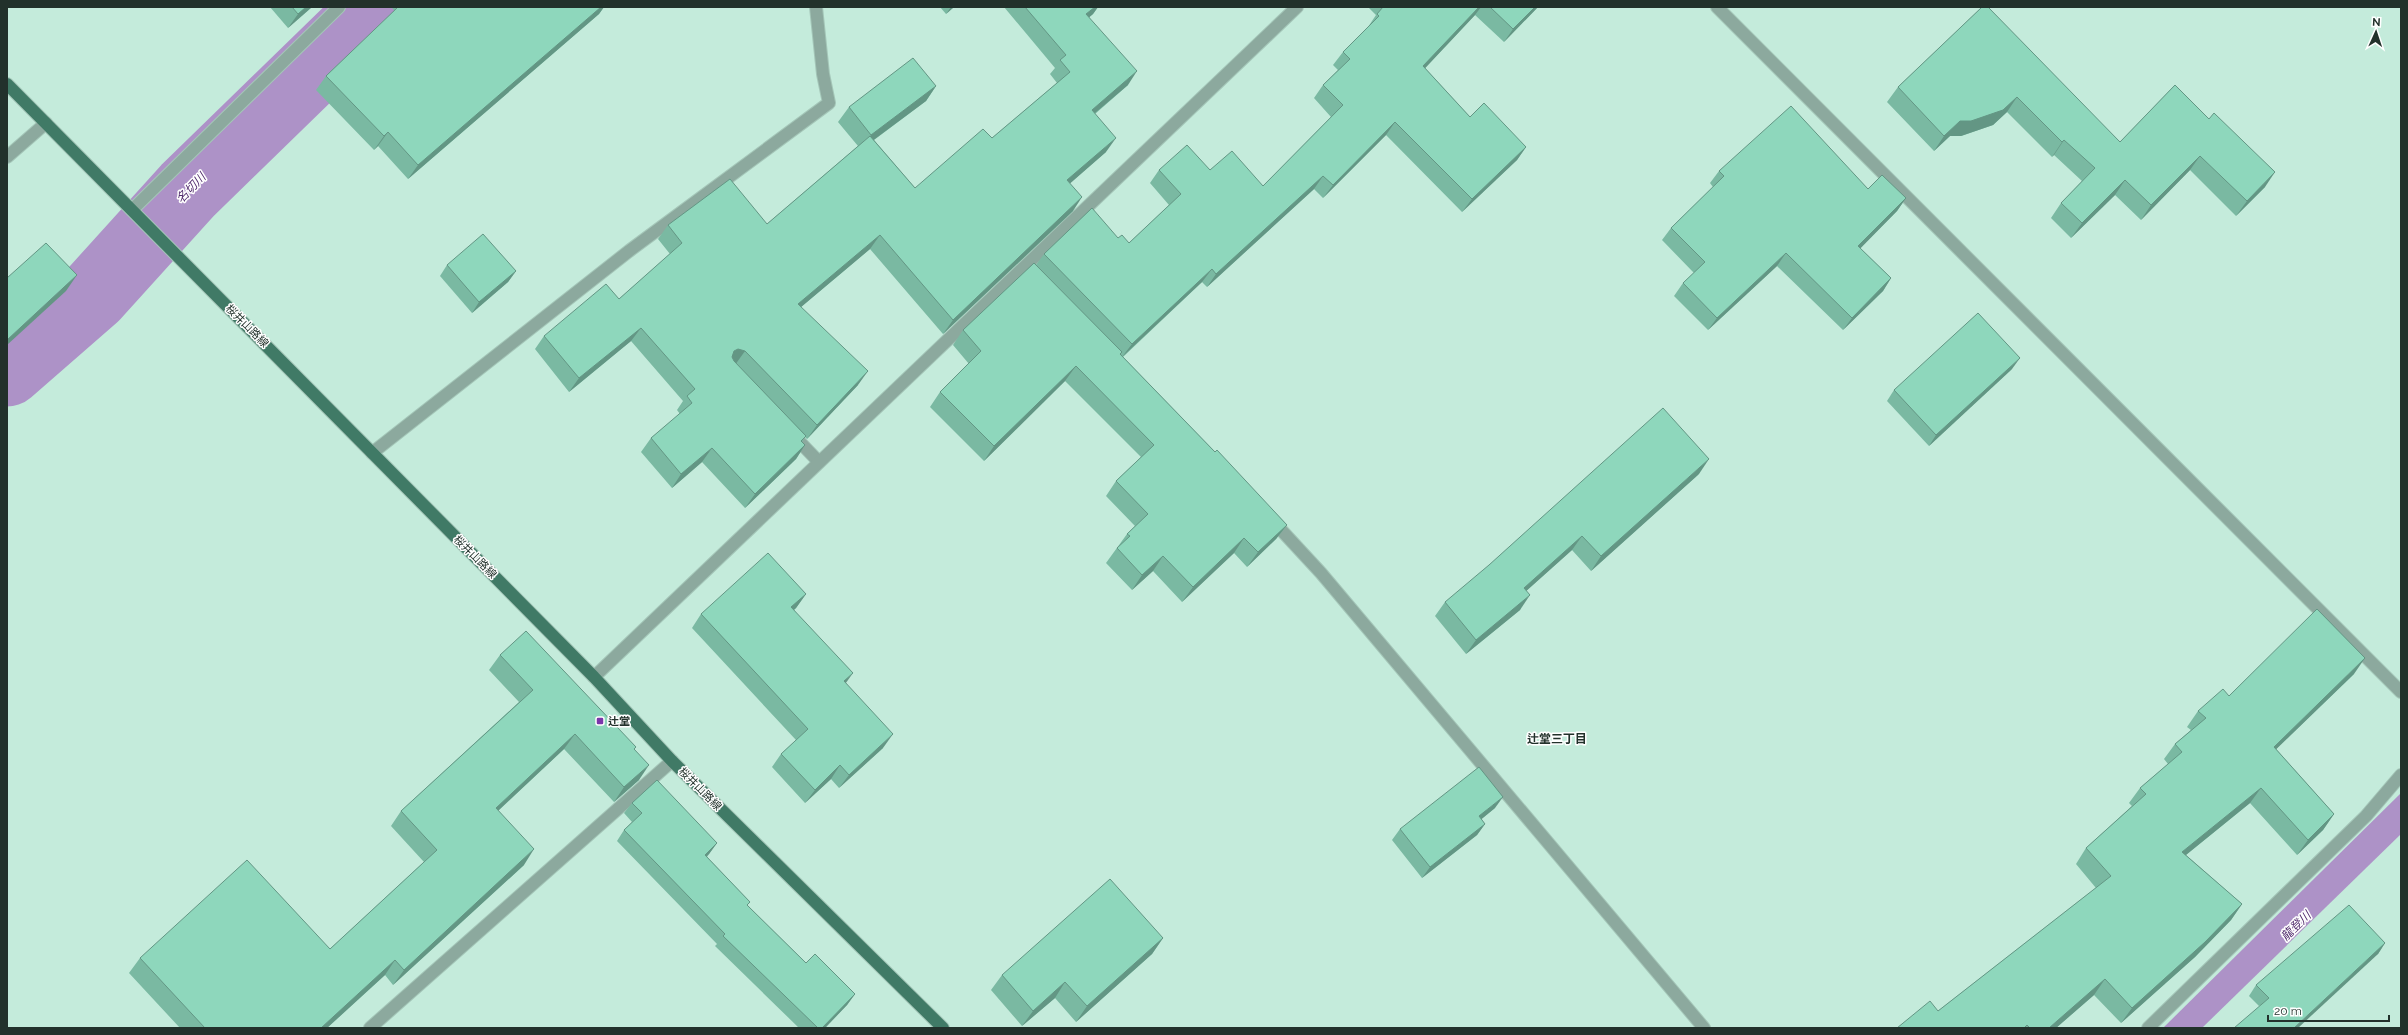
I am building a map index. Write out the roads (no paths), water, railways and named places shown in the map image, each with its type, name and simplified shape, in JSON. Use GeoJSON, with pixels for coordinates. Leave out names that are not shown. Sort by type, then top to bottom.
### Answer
{"type":"FeatureCollection","features":[{"type":"Feature","properties":{"kind":"main road","name":"桜井山路線"},"geometry":{"type":"LineString","coordinates":[[7,84],[594,677],[672,761],[943,1028]]}},
{"type":"Feature","properties":{"kind":"street"},"geometry":{"type":"LineString","coordinates":[[132,210],[339,7]]}},
{"type":"Feature","properties":{"kind":"street"},"geometry":{"type":"LineString","coordinates":[[372,453],[629,251],[829,103],[823,74],[816,7]]}},
{"type":"Feature","properties":{"kind":"street"},"geometry":{"type":"LineString","coordinates":[[594,677],[1297,7]]}},
{"type":"Feature","properties":{"kind":"street"},"geometry":{"type":"LineString","coordinates":[[1717,7],[2401,692]]}},
{"type":"Feature","properties":{"kind":"street"},"geometry":{"type":"LineString","coordinates":[[7,157],[46,123]]}},
{"type":"Feature","properties":{"kind":"street"},"geometry":{"type":"LineString","coordinates":[[1024,268],[1046,290]]}},
{"type":"Feature","properties":{"kind":"street"},"geometry":{"type":"LineString","coordinates":[[782,424],[819,462]]}},
{"type":"Feature","properties":{"kind":"street"},"geometry":{"type":"LineString","coordinates":[[1263,511],[1331,585],[1704,1028]]}},
{"type":"Feature","properties":{"kind":"street"},"geometry":{"type":"LineString","coordinates":[[370,1028],[672,761]]}},
{"type":"Feature","properties":{"kind":"street"},"geometry":{"type":"LineString","coordinates":[[2148,1028],[2366,816],[2401,775]]}},
{"type":"Feature","properties":{"kind":"water"},"geometry":{"type":"Polygon","coordinates":[[[362,7],[388,7],[202,192],[184,178],[362,7]]]}},
{"type":"Feature","properties":{"kind":"water","name":"龍登川"},"geometry":{"type":"Polygon","coordinates":[[[2401,793],[2401,834],[2202,1028],[2163,1028],[2401,793]]]}},
{"type":"Feature","properties":{"kind":"waterway","name":"名切川"},"geometry":{"type":"LineString","coordinates":[[7,370],[93,295],[188,190],[376,7]]}},
{"type":"Feature","properties":{"kind":"place","name":"辻堂"},"geometry":{"type":"Point","coordinates":[600,721]}},
{"type":"Feature","properties":{"kind":"district","name":"辻堂三丁目"},"geometry":{"type":"Point","coordinates":[1557,739]}}]}
